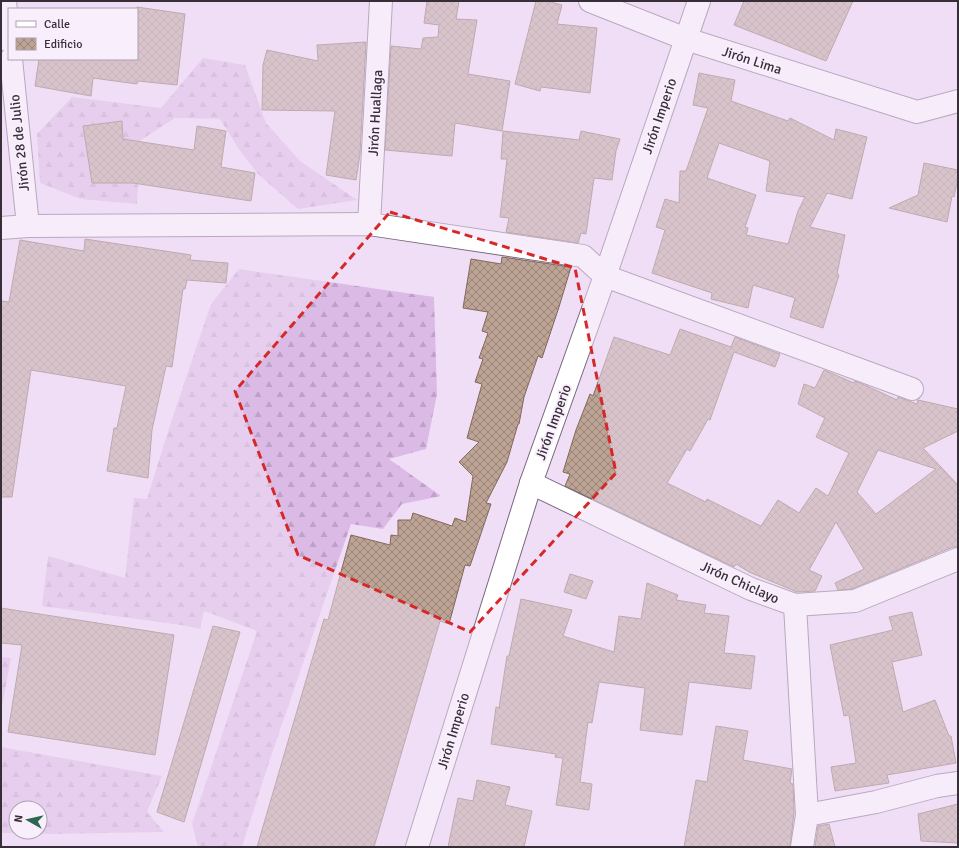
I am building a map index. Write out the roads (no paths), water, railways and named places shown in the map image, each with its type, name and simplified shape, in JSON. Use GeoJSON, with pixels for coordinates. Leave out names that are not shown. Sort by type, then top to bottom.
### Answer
{"type":"FeatureCollection","features":[{"type":"Feature","properties":{"kind":"street"},"geometry":{"type":"LineString","coordinates":[[5,1],[8,31]]}},
{"type":"Feature","properties":{"kind":"street","name":"Jirón Huallaga"},"geometry":{"type":"LineString","coordinates":[[369,224],[381,1]]}},
{"type":"Feature","properties":{"kind":"street","name":"Jirón Lima"},"geometry":{"type":"LineString","coordinates":[[590,1],[686,38],[917,112],[958,100]]}},
{"type":"Feature","properties":{"kind":"street","name":"Jirón Imperio"},"geometry":{"type":"LineString","coordinates":[[417,847],[531,483],[605,276],[699,1]]}},
{"type":"Feature","properties":{"kind":"street","name":"Jirón 28 de Julio"},"geometry":{"type":"LineString","coordinates":[[11,60],[28,226]]}},
{"type":"Feature","properties":{"kind":"street"},"geometry":{"type":"LineString","coordinates":[[1,228],[28,226],[369,224],[583,256],[605,276],[912,389]]}},
{"type":"Feature","properties":{"kind":"street","name":"Jirón Chiclayo"},"geometry":{"type":"LineString","coordinates":[[531,483],[751,589],[795,606],[854,601],[958,559]]}},
{"type":"Feature","properties":{"kind":"street"},"geometry":{"type":"LineString","coordinates":[[795,606],[807,815],[802,847]]}},
{"type":"Feature","properties":{"kind":"street"},"geometry":{"type":"LineString","coordinates":[[807,815],[876,802],[937,786],[958,783]]}}]}
